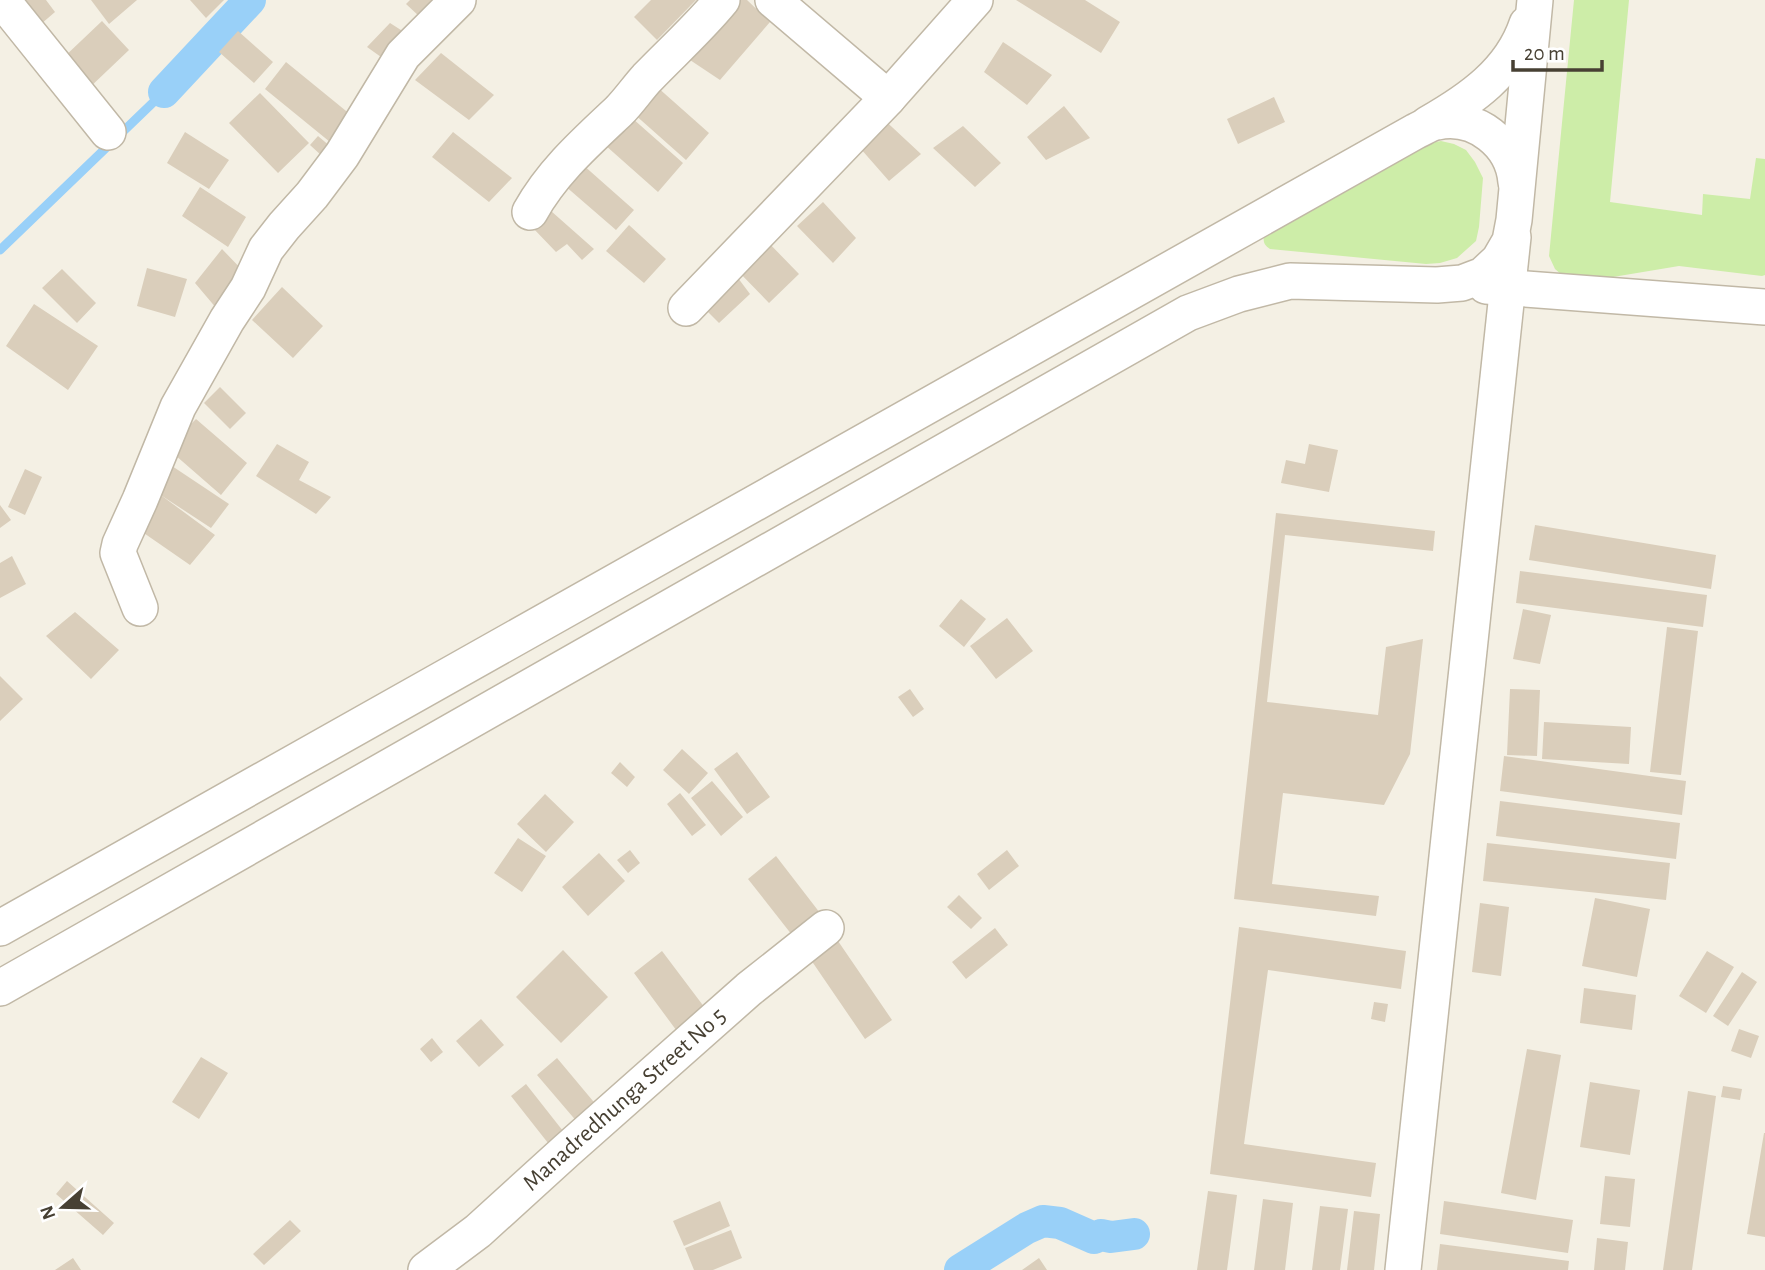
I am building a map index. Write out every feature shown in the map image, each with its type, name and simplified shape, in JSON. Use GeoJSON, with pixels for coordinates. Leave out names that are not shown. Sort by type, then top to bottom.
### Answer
{"type":"FeatureCollection","features":[{"type":"Feature","properties":{"kind":"street"},"geometry":{"type":"LineString","coordinates":[[2,0],[108,132]]}},
{"type":"Feature","properties":{"kind":"street"},"geometry":{"type":"LineString","coordinates":[[140,608],[118,554],[178,407],[248,288],[266,249],[342,155],[403,55],[458,0]]}},
{"type":"Feature","properties":{"kind":"street"},"geometry":{"type":"LineString","coordinates":[[530,212],[538,196],[556,173],[622,108],[722,0]]}},
{"type":"Feature","properties":{"kind":"street"},"geometry":{"type":"LineString","coordinates":[[772,0],[888,98]]}},
{"type":"Feature","properties":{"kind":"street"},"geometry":{"type":"LineString","coordinates":[[687,307],[888,98],[975,0]]}},
{"type":"Feature","properties":{"kind":"street"},"geometry":{"type":"LineString","coordinates":[[0,928],[1464,103],[1498,73],[1514,51],[1525,29],[1534,0]]}},
{"type":"Feature","properties":{"kind":"street"},"geometry":{"type":"LineString","coordinates":[[1403,1270],[1508,287],[1534,0]]}},
{"type":"Feature","properties":{"kind":"street"},"geometry":{"type":"LineString","coordinates":[[1416,131],[1436,122],[1457,121],[1478,127],[1496,139],[1510,157],[1516,178],[1510,241],[1499,261],[1483,275],[1462,283],[1437,285]]}},
{"type":"Feature","properties":{"kind":"street"},"geometry":{"type":"LineString","coordinates":[[0,988],[1188,313],[1239,294],[1290,281],[1508,287],[1765,307]]}},
{"type":"Feature","properties":{"kind":"street","name":"Manadredhunga Street No 5"},"geometry":{"type":"LineString","coordinates":[[426,1270],[478,1231],[749,989],[826,928]]}},
{"type":"Feature","properties":{"kind":"green space"},"geometry":{"type":"Polygon","coordinates":[[[1574,0],[1629,0],[1610,202],[1702,215],[1703,194],[1750,199],[1756,158],[1765,159],[1765,275],[1679,266],[1601,279],[1562,275],[1555,269],[1549,256],[1574,0]]]}},
{"type":"Feature","properties":{"kind":"green space"},"geometry":{"type":"Polygon","coordinates":[[[1441,141],[1466,150],[1483,178],[1476,241],[1457,258],[1426,264],[1270,249],[1265,245],[1264,235],[1425,144],[1441,141]]]}},
{"type":"Feature","properties":{"kind":"building"},"geometry":{"type":"Polygon","coordinates":[[[11,0],[46,0],[55,12],[34,30],[11,0]]]}},
{"type":"Feature","properties":{"kind":"building"},"geometry":{"type":"Polygon","coordinates":[[[91,0],[137,0],[109,24],[91,0]]]}},
{"type":"Feature","properties":{"kind":"building"},"geometry":{"type":"Polygon","coordinates":[[[190,0],[224,0],[206,18],[190,0]]]}},
{"type":"Feature","properties":{"kind":"building"},"geometry":{"type":"Polygon","coordinates":[[[410,0],[434,0],[420,17],[406,4],[410,0]]]}},
{"type":"Feature","properties":{"kind":"building"},"geometry":{"type":"Polygon","coordinates":[[[651,0],[696,0],[657,40],[634,17],[651,0]]]}},
{"type":"Feature","properties":{"kind":"building"},"geometry":{"type":"Polygon","coordinates":[[[738,0],[747,0],[770,22],[720,80],[687,58],[738,0]]]}},
{"type":"Feature","properties":{"kind":"building"},"geometry":{"type":"Polygon","coordinates":[[[1016,0],[1085,0],[1120,22],[1101,53],[1016,0]]]}},
{"type":"Feature","properties":{"kind":"building"},"geometry":{"type":"Polygon","coordinates":[[[102,21],[129,50],[87,90],[62,59],[102,21]]]}},
{"type":"Feature","properties":{"kind":"building"},"geometry":{"type":"Polygon","coordinates":[[[390,23],[404,32],[381,57],[367,47],[390,23]]]}},
{"type":"Feature","properties":{"kind":"building"},"geometry":{"type":"Polygon","coordinates":[[[238,31],[273,62],[254,83],[219,52],[238,31]]]}},
{"type":"Feature","properties":{"kind":"building"},"geometry":{"type":"Polygon","coordinates":[[[1003,42],[1052,75],[1027,105],[984,72],[1003,42]]]}},
{"type":"Feature","properties":{"kind":"building"},"geometry":{"type":"Polygon","coordinates":[[[441,53],[494,95],[469,120],[415,80],[441,53]]]}},
{"type":"Feature","properties":{"kind":"building"},"geometry":{"type":"Polygon","coordinates":[[[286,62],[351,115],[330,142],[265,89],[286,62]]]}},
{"type":"Feature","properties":{"kind":"building"},"geometry":{"type":"Polygon","coordinates":[[[656,86],[709,133],[686,160],[633,113],[656,86]]]}},
{"type":"Feature","properties":{"kind":"building"},"geometry":{"type":"Polygon","coordinates":[[[260,93],[309,143],[278,173],[229,123],[260,93]]]}},
{"type":"Feature","properties":{"kind":"building"},"geometry":{"type":"Polygon","coordinates":[[[1274,97],[1285,122],[1238,144],[1227,119],[1274,97]]]}},
{"type":"Feature","properties":{"kind":"building"},"geometry":{"type":"Polygon","coordinates":[[[1064,106],[1090,138],[1046,160],[1027,137],[1064,106]]]}},
{"type":"Feature","properties":{"kind":"building"},"geometry":{"type":"Polygon","coordinates":[[[878,114],[921,154],[889,181],[853,140],[878,114]]]}},
{"type":"Feature","properties":{"kind":"building"},"geometry":{"type":"Polygon","coordinates":[[[632,118],[683,163],[658,192],[605,145],[632,118]]]}},
{"type":"Feature","properties":{"kind":"building"},"geometry":{"type":"Polygon","coordinates":[[[963,126],[1001,163],[975,187],[933,148],[963,126]]]}},
{"type":"Feature","properties":{"kind":"building"},"geometry":{"type":"Polygon","coordinates":[[[185,132],[229,160],[209,189],[167,163],[185,132]]]}},
{"type":"Feature","properties":{"kind":"building"},"geometry":{"type":"Polygon","coordinates":[[[453,132],[512,178],[489,202],[432,157],[453,132]]]}},
{"type":"Feature","properties":{"kind":"building"},"geometry":{"type":"Polygon","coordinates":[[[318,136],[331,147],[322,156],[310,145],[318,136]]]}},
{"type":"Feature","properties":{"kind":"building"},"geometry":{"type":"Polygon","coordinates":[[[582,164],[634,210],[616,230],[564,185],[582,164]]]}},
{"type":"Feature","properties":{"kind":"building"},"geometry":{"type":"Polygon","coordinates":[[[200,187],[246,217],[228,247],[182,216],[200,187]]]}},
{"type":"Feature","properties":{"kind":"building"},"geometry":{"type":"Polygon","coordinates":[[[823,202],[856,238],[833,263],[797,226],[823,202]]]}},
{"type":"Feature","properties":{"kind":"building"},"geometry":{"type":"Polygon","coordinates":[[[551,211],[594,249],[582,260],[567,244],[556,252],[532,227],[551,211]]]}},
{"type":"Feature","properties":{"kind":"building"},"geometry":{"type":"Polygon","coordinates":[[[629,225],[666,259],[644,283],[606,251],[629,225]]]}},
{"type":"Feature","properties":{"kind":"building"},"geometry":{"type":"Polygon","coordinates":[[[764,238],[799,274],[769,303],[735,268],[764,238]]]}},
{"type":"Feature","properties":{"kind":"building"},"geometry":{"type":"Polygon","coordinates":[[[222,249],[246,274],[217,309],[195,283],[222,249]]]}},
{"type":"Feature","properties":{"kind":"building"},"geometry":{"type":"Polygon","coordinates":[[[147,268],[187,279],[175,317],[137,306],[147,268]]]}},
{"type":"Feature","properties":{"kind":"building"},"geometry":{"type":"Polygon","coordinates":[[[62,269],[96,303],[77,323],[42,288],[62,269]]]}},
{"type":"Feature","properties":{"kind":"building"},"geometry":{"type":"Polygon","coordinates":[[[735,274],[750,294],[719,323],[702,306],[735,274]]]}},
{"type":"Feature","properties":{"kind":"building"},"geometry":{"type":"Polygon","coordinates":[[[282,287],[323,326],[293,358],[252,320],[282,287]]]}},
{"type":"Feature","properties":{"kind":"building"},"geometry":{"type":"Polygon","coordinates":[[[34,304],[98,346],[68,390],[6,346],[34,304]]]}},
{"type":"Feature","properties":{"kind":"building"},"geometry":{"type":"Polygon","coordinates":[[[220,387],[246,413],[230,429],[204,403],[220,387]]]}},
{"type":"Feature","properties":{"kind":"building"},"geometry":{"type":"Polygon","coordinates":[[[196,419],[247,463],[221,495],[167,448],[196,419]]]}},
{"type":"Feature","properties":{"kind":"building"},"geometry":{"type":"Polygon","coordinates":[[[277,444],[309,462],[299,480],[331,497],[316,514],[256,476],[277,444]]]}},
{"type":"Feature","properties":{"kind":"building"},"geometry":{"type":"Polygon","coordinates":[[[1309,444],[1338,450],[1329,492],[1281,483],[1286,460],[1305,464],[1309,444]]]}},
{"type":"Feature","properties":{"kind":"building"},"geometry":{"type":"Polygon","coordinates":[[[172,466],[229,504],[211,528],[153,490],[172,466]]]}},
{"type":"Feature","properties":{"kind":"building"},"geometry":{"type":"Polygon","coordinates":[[[25,469],[42,477],[25,515],[8,507],[25,469]]]}},
{"type":"Feature","properties":{"kind":"building"},"geometry":{"type":"Polygon","coordinates":[[[162,496],[215,535],[190,565],[138,529],[162,496]]]}},
{"type":"Feature","properties":{"kind":"building"},"geometry":{"type":"Polygon","coordinates":[[[0,505],[11,520],[0,528],[0,505]]]}},
{"type":"Feature","properties":{"kind":"building"},"geometry":{"type":"Polygon","coordinates":[[[1276,513],[1435,531],[1433,551],[1285,535],[1267,702],[1378,715],[1386,647],[1423,639],[1410,754],[1384,805],[1283,793],[1272,884],[1379,896],[1376,916],[1234,899],[1276,513]]]}},
{"type":"Feature","properties":{"kind":"building"},"geometry":{"type":"Polygon","coordinates":[[[1535,525],[1716,555],[1711,589],[1529,560],[1535,525]]]}},
{"type":"Feature","properties":{"kind":"building"},"geometry":{"type":"Polygon","coordinates":[[[12,556],[26,584],[0,598],[0,563],[12,556]]]}},
{"type":"Feature","properties":{"kind":"building"},"geometry":{"type":"Polygon","coordinates":[[[1520,571],[1707,595],[1703,627],[1516,603],[1520,571]]]}},
{"type":"Feature","properties":{"kind":"building"},"geometry":{"type":"Polygon","coordinates":[[[961,599],[986,619],[964,647],[939,626],[961,599]]]}},
{"type":"Feature","properties":{"kind":"building"},"geometry":{"type":"Polygon","coordinates":[[[1523,609],[1551,615],[1540,664],[1513,659],[1523,609]]]}},
{"type":"Feature","properties":{"kind":"building"},"geometry":{"type":"Polygon","coordinates":[[[75,612],[119,650],[91,679],[46,636],[75,612]]]}},
{"type":"Feature","properties":{"kind":"building"},"geometry":{"type":"Polygon","coordinates":[[[1007,618],[1033,651],[996,679],[970,646],[1007,618]]]}},
{"type":"Feature","properties":{"kind":"building"},"geometry":{"type":"Polygon","coordinates":[[[1667,627],[1698,631],[1681,775],[1650,772],[1667,627]]]}},
{"type":"Feature","properties":{"kind":"building"},"geometry":{"type":"Polygon","coordinates":[[[0,676],[23,699],[0,721],[0,676]]]}},
{"type":"Feature","properties":{"kind":"building"},"geometry":{"type":"Polygon","coordinates":[[[910,689],[924,709],[913,717],[898,697],[910,689]]]}},
{"type":"Feature","properties":{"kind":"building"},"geometry":{"type":"Polygon","coordinates":[[[1510,689],[1540,690],[1537,756],[1507,755],[1510,689]]]}},
{"type":"Feature","properties":{"kind":"building"},"geometry":{"type":"Polygon","coordinates":[[[1544,722],[1631,727],[1629,764],[1542,759],[1544,722]]]}},
{"type":"Feature","properties":{"kind":"building"},"geometry":{"type":"Polygon","coordinates":[[[682,749],[708,773],[689,794],[663,770],[682,749]]]}},
{"type":"Feature","properties":{"kind":"building"},"geometry":{"type":"Polygon","coordinates":[[[737,752],[770,797],[747,814],[714,769],[737,752]]]}},
{"type":"Feature","properties":{"kind":"building"},"geometry":{"type":"Polygon","coordinates":[[[1504,756],[1686,781],[1682,815],[1500,791],[1504,756]]]}},
{"type":"Feature","properties":{"kind":"building"},"geometry":{"type":"Polygon","coordinates":[[[620,762],[635,777],[627,787],[611,773],[620,762]]]}},
{"type":"Feature","properties":{"kind":"building"},"geometry":{"type":"Polygon","coordinates":[[[712,781],[743,817],[721,836],[691,798],[712,781]]]}},
{"type":"Feature","properties":{"kind":"building"},"geometry":{"type":"Polygon","coordinates":[[[680,793],[706,825],[692,836],[667,804],[680,793]]]}},
{"type":"Feature","properties":{"kind":"building"},"geometry":{"type":"Polygon","coordinates":[[[545,794],[574,822],[546,852],[517,824],[545,794]]]}},
{"type":"Feature","properties":{"kind":"building"},"geometry":{"type":"Polygon","coordinates":[[[1500,801],[1680,823],[1676,859],[1496,836],[1500,801]]]}},
{"type":"Feature","properties":{"kind":"building"},"geometry":{"type":"Polygon","coordinates":[[[518,838],[546,856],[522,892],[494,873],[518,838]]]}},
{"type":"Feature","properties":{"kind":"building"},"geometry":{"type":"Polygon","coordinates":[[[1487,843],[1670,863],[1666,900],[1483,881],[1487,843]]]}},
{"type":"Feature","properties":{"kind":"building"},"geometry":{"type":"Polygon","coordinates":[[[630,850],[640,863],[628,873],[617,860],[630,850]]]}},
{"type":"Feature","properties":{"kind":"building"},"geometry":{"type":"Polygon","coordinates":[[[1007,850],[1019,866],[989,890],[977,874],[1007,850]]]}},
{"type":"Feature","properties":{"kind":"building"},"geometry":{"type":"Polygon","coordinates":[[[599,853],[625,881],[588,916],[562,887],[599,853]]]}},
{"type":"Feature","properties":{"kind":"building"},"geometry":{"type":"Polygon","coordinates":[[[776,856],[820,913],[792,935],[748,879],[776,856]]]}},
{"type":"Feature","properties":{"kind":"building"},"geometry":{"type":"Polygon","coordinates":[[[959,895],[982,918],[971,929],[947,907],[959,895]]]}},
{"type":"Feature","properties":{"kind":"building"},"geometry":{"type":"Polygon","coordinates":[[[1595,898],[1650,909],[1637,977],[1582,966],[1595,898]]]}},
{"type":"Feature","properties":{"kind":"building"},"geometry":{"type":"Polygon","coordinates":[[[1480,903],[1509,907],[1501,976],[1472,972],[1480,903]]]}},
{"type":"Feature","properties":{"kind":"building"},"geometry":{"type":"Polygon","coordinates":[[[1239,927],[1406,951],[1401,989],[1268,970],[1244,1144],[1376,1163],[1371,1197],[1210,1174],[1239,927]]]}},
{"type":"Feature","properties":{"kind":"building"},"geometry":{"type":"Polygon","coordinates":[[[995,928],[1008,945],[966,979],[952,962],[995,928]]]}},
{"type":"Feature","properties":{"kind":"building"},"geometry":{"type":"Polygon","coordinates":[[[838,941],[892,1020],[865,1039],[811,960],[838,941]]]}},
{"type":"Feature","properties":{"kind":"building"},"geometry":{"type":"Polygon","coordinates":[[[563,950],[608,997],[561,1043],[516,997],[563,950]]]}},
{"type":"Feature","properties":{"kind":"building"},"geometry":{"type":"Polygon","coordinates":[[[662,951],[711,1016],[682,1038],[634,973],[662,951]]]}},
{"type":"Feature","properties":{"kind":"building"},"geometry":{"type":"Polygon","coordinates":[[[1707,951],[1734,967],[1706,1013],[1679,996],[1707,951]]]}},
{"type":"Feature","properties":{"kind":"building"},"geometry":{"type":"Polygon","coordinates":[[[1742,972],[1757,982],[1728,1026],[1713,1016],[1742,972]]]}},
{"type":"Feature","properties":{"kind":"building"},"geometry":{"type":"Polygon","coordinates":[[[1584,988],[1636,995],[1632,1030],[1580,1023],[1584,988]]]}},
{"type":"Feature","properties":{"kind":"building"},"geometry":{"type":"Polygon","coordinates":[[[1374,1002],[1388,1004],[1385,1022],[1371,1019],[1374,1002]]]}},
{"type":"Feature","properties":{"kind":"building"},"geometry":{"type":"Polygon","coordinates":[[[481,1019],[504,1045],[479,1067],[456,1041],[481,1019]]]}},
{"type":"Feature","properties":{"kind":"building"},"geometry":{"type":"Polygon","coordinates":[[[1739,1029],[1759,1036],[1751,1058],[1731,1051],[1739,1029]]]}},
{"type":"Feature","properties":{"kind":"building"},"geometry":{"type":"Polygon","coordinates":[[[432,1038],[443,1052],[431,1062],[420,1049],[432,1038]]]}},
{"type":"Feature","properties":{"kind":"building"},"geometry":{"type":"Polygon","coordinates":[[[1527,1049],[1561,1055],[1536,1200],[1501,1193],[1527,1049]]]}},
{"type":"Feature","properties":{"kind":"building"},"geometry":{"type":"Polygon","coordinates":[[[201,1057],[228,1073],[199,1119],[172,1102],[201,1057]]]}},
{"type":"Feature","properties":{"kind":"building"},"geometry":{"type":"Polygon","coordinates":[[[557,1058],[598,1107],[578,1123],[537,1075],[557,1058]]]}},
{"type":"Feature","properties":{"kind":"building"},"geometry":{"type":"Polygon","coordinates":[[[1590,1082],[1640,1090],[1630,1155],[1580,1147],[1590,1082]]]}},
{"type":"Feature","properties":{"kind":"building"},"geometry":{"type":"Polygon","coordinates":[[[526,1084],[563,1131],[548,1143],[511,1096],[526,1084]]]}},
{"type":"Feature","properties":{"kind":"building"},"geometry":{"type":"Polygon","coordinates":[[[1723,1086],[1742,1089],[1740,1100],[1721,1097],[1723,1086]]]}},
{"type":"Feature","properties":{"kind":"building"},"geometry":{"type":"Polygon","coordinates":[[[1688,1091],[1716,1096],[1692,1270],[1663,1270],[1688,1091]]]}},
{"type":"Feature","properties":{"kind":"building"},"geometry":{"type":"Polygon","coordinates":[[[1765,1133],[1765,1237],[1747,1234],[1765,1133]]]}},
{"type":"Feature","properties":{"kind":"building"},"geometry":{"type":"Polygon","coordinates":[[[1605,1176],[1635,1179],[1630,1227],[1600,1224],[1605,1176]]]}},
{"type":"Feature","properties":{"kind":"building"},"geometry":{"type":"Polygon","coordinates":[[[67,1181],[114,1223],[103,1235],[56,1194],[67,1181]]]}},
{"type":"Feature","properties":{"kind":"building"},"geometry":{"type":"Polygon","coordinates":[[[1208,1191],[1237,1195],[1227,1270],[1197,1270],[1208,1191]]]}},
{"type":"Feature","properties":{"kind":"building"},"geometry":{"type":"Polygon","coordinates":[[[1263,1199],[1293,1203],[1285,1270],[1254,1270],[1263,1199]]]}},
{"type":"Feature","properties":{"kind":"building"},"geometry":{"type":"Polygon","coordinates":[[[720,1201],[730,1226],[684,1246],[673,1221],[720,1201]]]}},
{"type":"Feature","properties":{"kind":"building"},"geometry":{"type":"Polygon","coordinates":[[[1444,1201],[1573,1220],[1568,1253],[1440,1234],[1444,1201]]]}},
{"type":"Feature","properties":{"kind":"building"},"geometry":{"type":"Polygon","coordinates":[[[1320,1206],[1348,1209],[1340,1270],[1312,1270],[1320,1206]]]}},
{"type":"Feature","properties":{"kind":"building"},"geometry":{"type":"Polygon","coordinates":[[[1354,1211],[1380,1214],[1374,1270],[1347,1270],[1354,1211]]]}},
{"type":"Feature","properties":{"kind":"building"},"geometry":{"type":"Polygon","coordinates":[[[290,1220],[301,1231],[264,1265],[253,1254],[290,1220]]]}},
{"type":"Feature","properties":{"kind":"building"},"geometry":{"type":"Polygon","coordinates":[[[731,1230],[742,1258],[713,1270],[694,1270],[685,1248],[731,1230]]]}},
{"type":"Feature","properties":{"kind":"building"},"geometry":{"type":"Polygon","coordinates":[[[1597,1238],[1628,1242],[1625,1270],[1594,1270],[1597,1238]]]}},
{"type":"Feature","properties":{"kind":"building"},"geometry":{"type":"Polygon","coordinates":[[[1440,1244],[1569,1261],[1568,1270],[1437,1270],[1440,1244]]]}},
{"type":"Feature","properties":{"kind":"building"},"geometry":{"type":"Polygon","coordinates":[[[73,1258],[81,1270],[55,1270],[73,1258]]]}},
{"type":"Feature","properties":{"kind":"building"},"geometry":{"type":"Polygon","coordinates":[[[1039,1258],[1047,1270],[1022,1270],[1039,1258]]]}},
{"type":"Feature","properties":{"kind":"waterway"},"geometry":{"type":"LineString","coordinates":[[164,92],[250,0]]}},
{"type":"Feature","properties":{"kind":"waterway"},"geometry":{"type":"LineString","coordinates":[[0,250],[164,92]]}},
{"type":"Feature","properties":{"kind":"waterway"},"geometry":{"type":"LineString","coordinates":[[960,1270],[1027,1228],[1043,1221],[1060,1223],[1094,1238],[1101,1235],[1111,1237],[1134,1234]]}}]}
